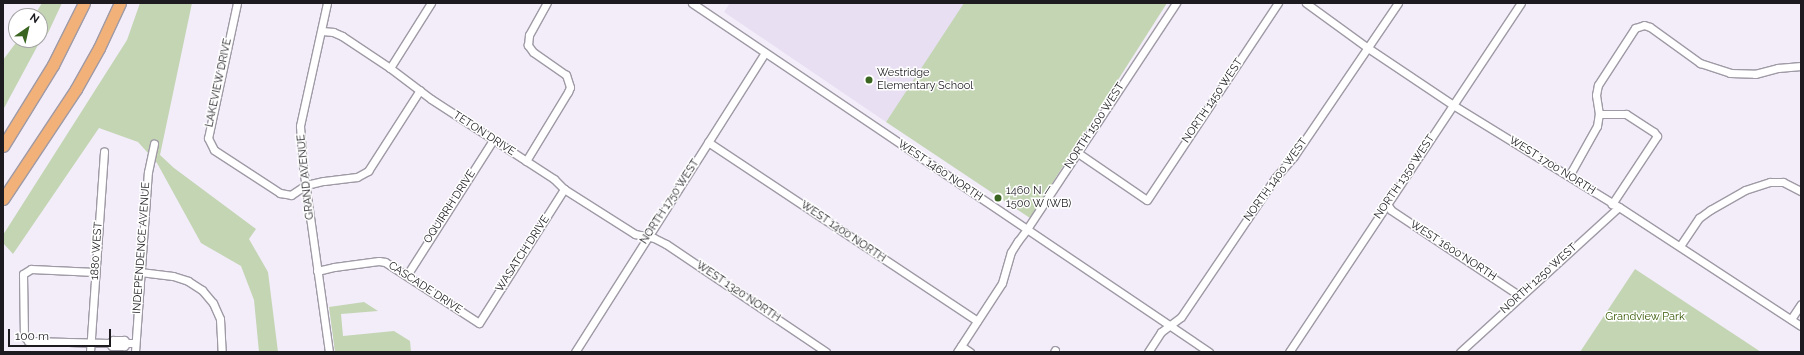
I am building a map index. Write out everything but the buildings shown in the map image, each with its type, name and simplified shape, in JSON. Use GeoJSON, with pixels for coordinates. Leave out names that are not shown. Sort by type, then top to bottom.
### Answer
{"type":"FeatureCollection","features":[{"type":"Feature","properties":{"kind":"highway"},"geometry":{"type":"LineString","coordinates":[[5,143],[53,65],[84,3]]}},
{"type":"Feature","properties":{"kind":"highway"},"geometry":{"type":"LineString","coordinates":[[6,194],[76,89],[99,48],[120,3]]}},
{"type":"Feature","properties":{"kind":"street","name":"LAKEVIEW DRIVE"},"geometry":{"type":"LineString","coordinates":[[236,3],[208,135],[209,143],[214,150],[280,193],[291,194],[306,185]]}},
{"type":"Feature","properties":{"kind":"street","name":"GRAND AVENUE"},"geometry":{"type":"LineString","coordinates":[[328,3],[300,126],[317,271],[329,352]]}},
{"type":"Feature","properties":{"kind":"street"},"geometry":{"type":"LineString","coordinates":[[390,68],[431,3]]}},
{"type":"Feature","properties":{"kind":"street"},"geometry":{"type":"LineString","coordinates":[[526,161],[568,92],[569,82],[566,75],[533,52],[528,45],[529,35],[547,3]]}},
{"type":"Feature","properties":{"kind":"street","name":"WEST 1460 NORTH"},"geometry":{"type":"LineString","coordinates":[[692,3],[1208,352]]}},
{"type":"Feature","properties":{"kind":"street","name":"NORTH 1500 WEST"},"geometry":{"type":"LineString","coordinates":[[959,349],[1002,283],[1011,252],[1176,3]]}},
{"type":"Feature","properties":{"kind":"street","name":"NORTH 1450 WEST"},"geometry":{"type":"LineString","coordinates":[[1078,153],[1147,200],[1278,3]]}},
{"type":"Feature","properties":{"kind":"street","name":"WEST 1700 NORTH"},"geometry":{"type":"LineString","coordinates":[[1306,3],[1368,48],[1453,105],[1680,246],[1801,326]]}},
{"type":"Feature","properties":{"kind":"street","name":"NORTH 1400 WEST"},"geometry":{"type":"LineString","coordinates":[[1148,352],[1161,332],[1181,317],[1274,178],[1294,156],[1398,3]]}},
{"type":"Feature","properties":{"kind":"street","name":"NORTH 1350 WEST"},"geometry":{"type":"LineString","coordinates":[[1289,352],[1521,3]]}},
{"type":"Feature","properties":{"kind":"street"},"geometry":{"type":"LineString","coordinates":[[1569,176],[1595,133],[1599,114],[1596,95],[1598,85],[1632,31],[1638,26],[1650,27],[1700,63],[1730,73],[1755,74],[1778,68],[1801,66]]}},
{"type":"Feature","properties":{"kind":"street","name":"TETON DRIVE"},"geometry":{"type":"LineString","coordinates":[[322,31],[333,32],[342,36],[493,140],[554,178],[564,189],[635,234],[647,236]]}},
{"type":"Feature","properties":{"kind":"street","name":"NORTH 1750 WEST"},"geometry":{"type":"LineString","coordinates":[[575,352],[647,236],[765,53]]}},
{"type":"Feature","properties":{"kind":"street"},"geometry":{"type":"LineString","coordinates":[[306,185],[357,177],[368,171],[420,90]]}},
{"type":"Feature","properties":{"kind":"street","name":"NORTH 1250 WEST"},"geometry":{"type":"LineString","coordinates":[[1460,352],[1616,206],[1657,136],[1654,132],[1626,114],[1599,114]]}},
{"type":"Feature","properties":{"kind":"street","name":"OQUIRRH DRIVE"},"geometry":{"type":"LineString","coordinates":[[407,275],[493,140]]}},
{"type":"Feature","properties":{"kind":"street","name":"WEST 1400 NORTH"},"geometry":{"type":"LineString","coordinates":[[708,142],[977,321]]}},
{"type":"Feature","properties":{"kind":"street","name":"INDEPENDENCE AVENUE"},"geometry":{"type":"LineString","coordinates":[[134,352],[148,172],[154,144]]}},
{"type":"Feature","properties":{"kind":"street","name":"1880 WEST"},"geometry":{"type":"LineString","coordinates":[[90,352],[104,151]]}},
{"type":"Feature","properties":{"kind":"street"},"geometry":{"type":"LineString","coordinates":[[1680,246],[1699,218],[1746,190],[1770,182],[1783,182],[1801,191]]}},
{"type":"Feature","properties":{"kind":"street","name":"WASATCH DRIVE"},"geometry":{"type":"LineString","coordinates":[[481,319],[564,189]]}},
{"type":"Feature","properties":{"kind":"street","name":"WEST 1600 NORTH"},"geometry":{"type":"LineString","coordinates":[[1387,204],[1391,210],[1520,296]]}},
{"type":"Feature","properties":{"kind":"street","name":"WEST 1320 NORTH"},"geometry":{"type":"LineString","coordinates":[[647,236],[666,244],[826,352]]}},
{"type":"Feature","properties":{"kind":"street","name":"CASCADE DRIVE"},"geometry":{"type":"LineString","coordinates":[[317,271],[334,267],[382,261],[407,275],[479,323],[481,319]]}},
{"type":"Feature","properties":{"kind":"street"},"geometry":{"type":"LineString","coordinates":[[95,272],[31,269],[23,274],[24,336],[28,341],[109,343],[112,346],[124,346],[127,343],[135,342]]}},
{"type":"Feature","properties":{"kind":"street"},"geometry":{"type":"LineString","coordinates":[[140,272],[173,276],[188,281],[202,290],[213,303],[220,319],[222,352]]}},
{"type":"Feature","properties":{"kind":"street"},"geometry":{"type":"LineString","coordinates":[[1791,319],[1801,304]]}},
{"type":"Feature","properties":{"kind":"street"},"geometry":{"type":"LineString","coordinates":[[959,349],[970,352]]}},
{"type":"Feature","properties":{"kind":"shaded area","name":"Westridge Elementary School"},"geometry":{"type":"Polygon","coordinates":[[[730,3],[965,3],[886,122],[724,12],[730,3]]]}},
{"type":"Feature","properties":{"kind":"green space"},"geometry":{"type":"Polygon","coordinates":[[[42,3],[62,3],[48,33],[48,8],[39,8],[42,3]]]}},
{"type":"Feature","properties":{"kind":"green space"},"geometry":{"type":"Polygon","coordinates":[[[140,3],[192,3],[160,155],[174,168],[256,229],[249,239],[268,272],[278,352],[259,352],[254,300],[241,266],[201,243],[157,163],[138,142],[99,128],[13,254],[3,243],[3,235],[127,40],[140,3]]]}},
{"type":"Feature","properties":{"kind":"green space"},"geometry":{"type":"Polygon","coordinates":[[[964,3],[1167,3],[1030,218],[886,122],[964,3]]]}},
{"type":"Feature","properties":{"kind":"green space"},"geometry":{"type":"Polygon","coordinates":[[[12,48],[36,48],[3,110],[3,60],[12,48]]]}},
{"type":"Feature","properties":{"kind":"green space","name":"Grandview Park"},"geometry":{"type":"Polygon","coordinates":[[[1635,269],[1761,352],[1580,352],[1635,269]]]}},
{"type":"Feature","properties":{"kind":"green space"},"geometry":{"type":"Polygon","coordinates":[[[364,302],[378,311],[341,314],[343,336],[394,331],[410,341],[411,352],[335,352],[329,307],[364,302]]]}},
{"type":"Feature","properties":{"kind":"place","name":"Westridge Elementary School"},"geometry":{"type":"Point","coordinates":[869,80]}},
{"type":"Feature","properties":{"kind":"place","name":"1460 N / 1500 W (WB)"},"geometry":{"type":"Point","coordinates":[998,198]}}]}
